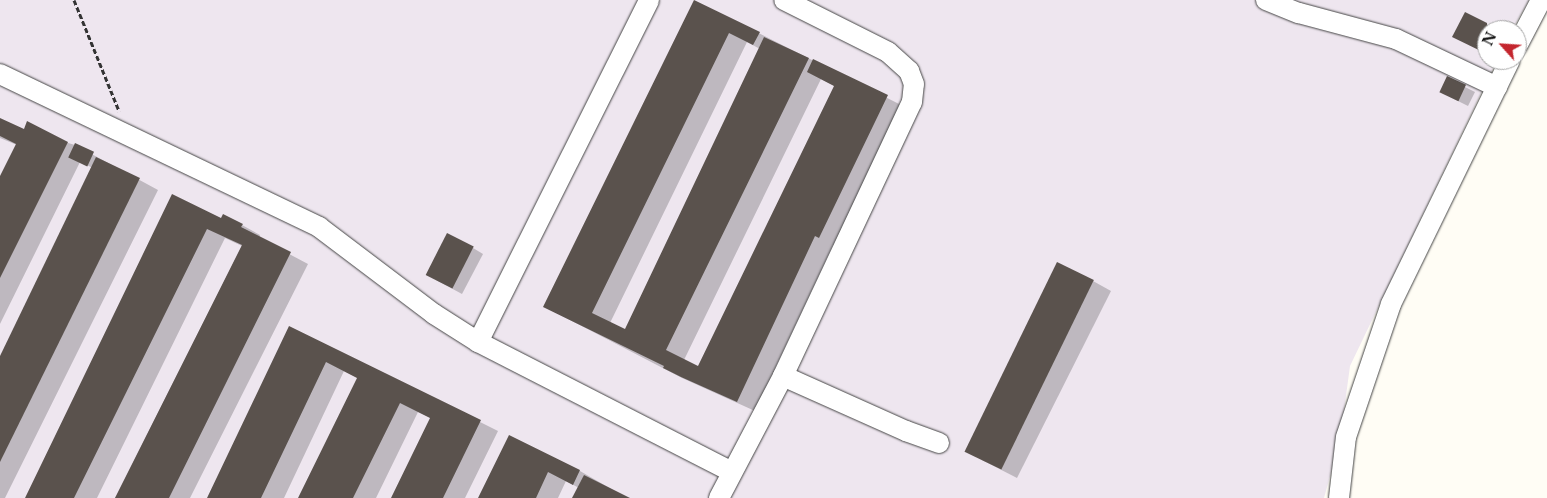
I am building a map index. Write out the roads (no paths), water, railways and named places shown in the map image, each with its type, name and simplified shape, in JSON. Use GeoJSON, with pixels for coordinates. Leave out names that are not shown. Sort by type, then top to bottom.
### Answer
{"type":"FeatureCollection","features":[{"type":"Feature","properties":{"kind":"lane"},"geometry":{"type":"LineString","coordinates":[[478,342],[649,0]]}},
{"type":"Feature","properties":{"kind":"lane"},"geometry":{"type":"LineString","coordinates":[[719,498],[783,376],[912,102],[914,84],[909,71],[888,52],[784,0]]}},
{"type":"Feature","properties":{"kind":"lane"},"geometry":{"type":"LineString","coordinates":[[1266,0],[1299,13],[1396,39],[1497,87]]}},
{"type":"Feature","properties":{"kind":"lane"},"geometry":{"type":"LineString","coordinates":[[1527,27],[1541,0]]}},
{"type":"Feature","properties":{"kind":"lane"},"geometry":{"type":"LineString","coordinates":[[1339,498],[1346,437],[1390,304],[1505,70]]}},
{"type":"Feature","properties":{"kind":"lane"},"geometry":{"type":"LineString","coordinates":[[0,74],[120,129],[319,228],[434,314],[478,342],[732,472]]}},
{"type":"Feature","properties":{"kind":"lane"},"geometry":{"type":"LineString","coordinates":[[783,376],[906,432],[939,443]]}}]}
